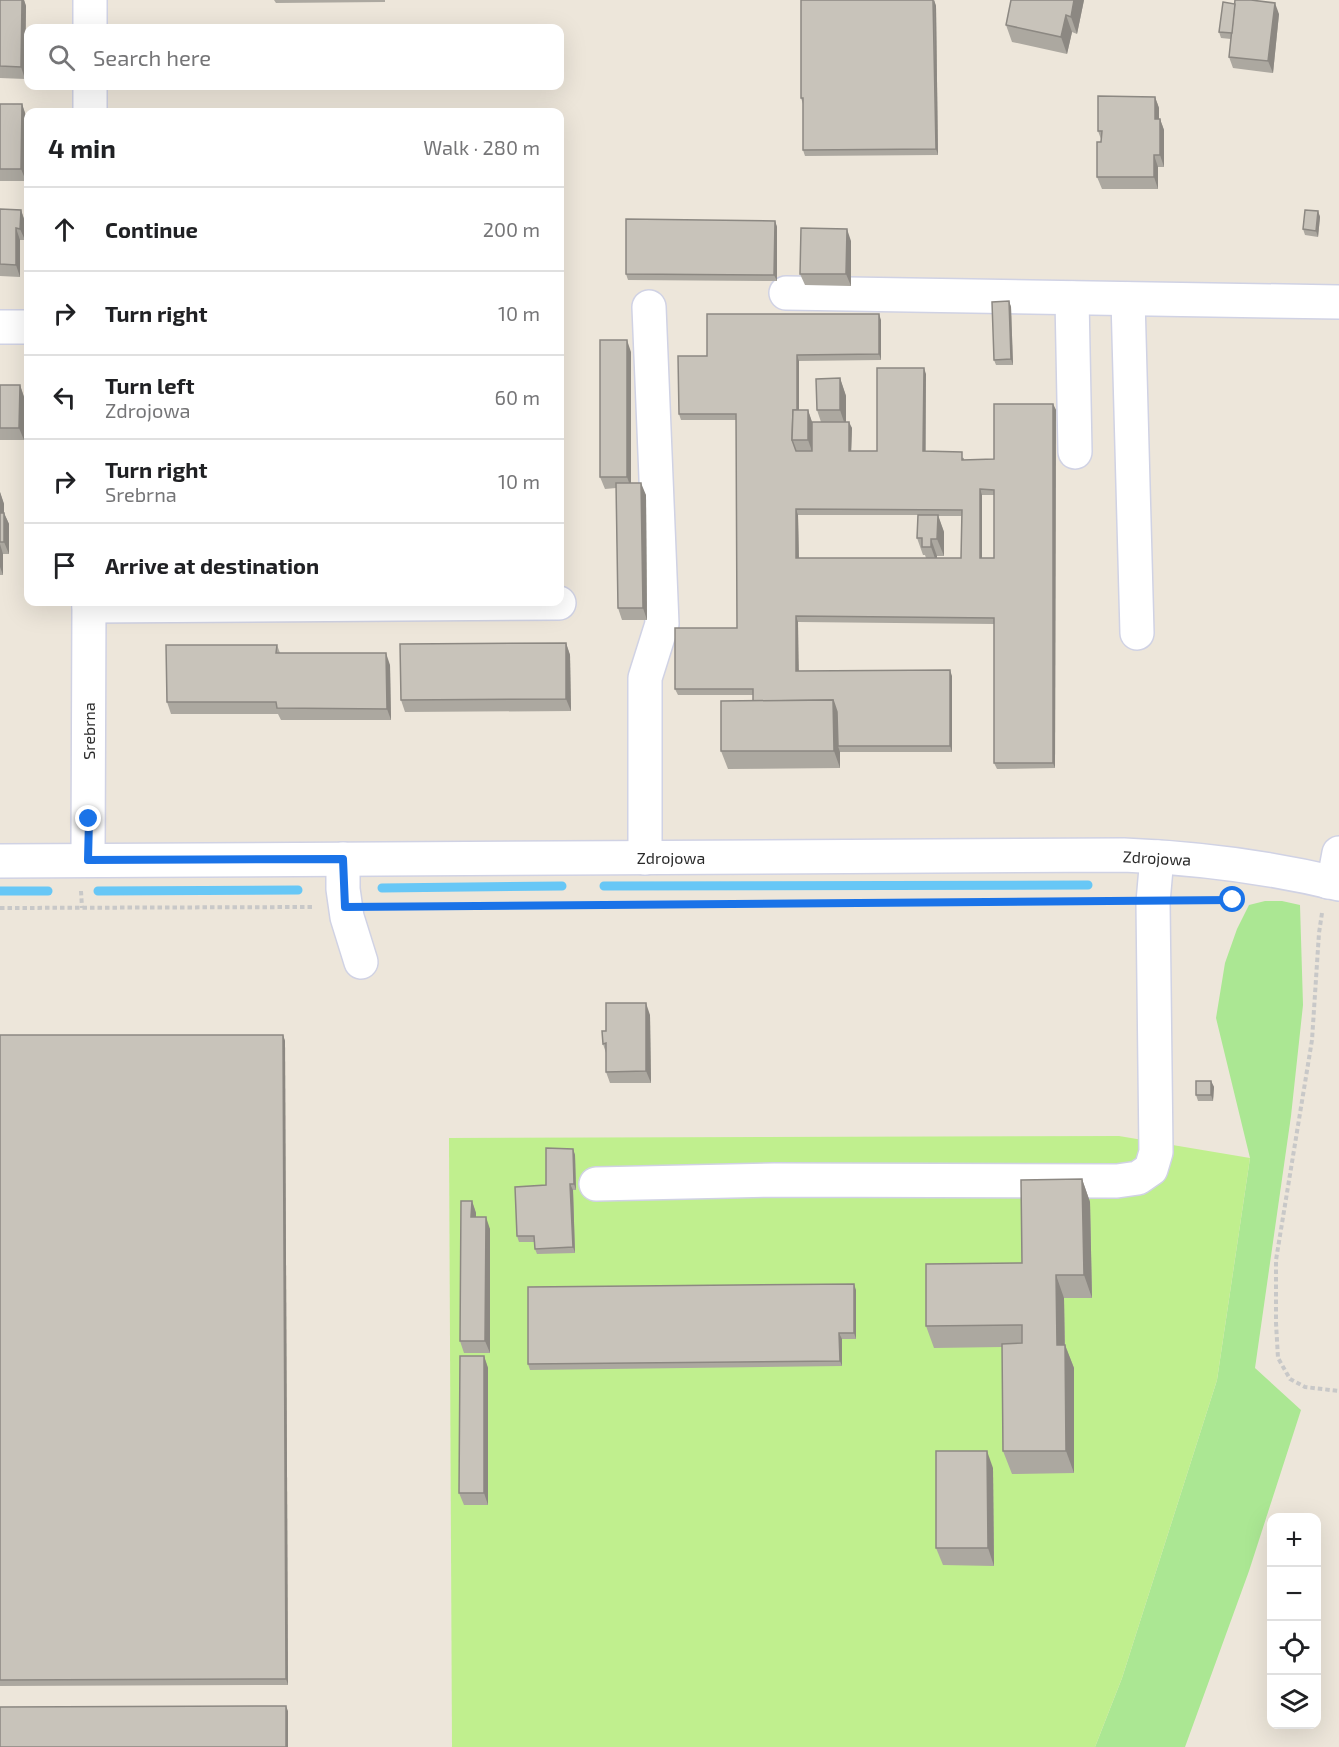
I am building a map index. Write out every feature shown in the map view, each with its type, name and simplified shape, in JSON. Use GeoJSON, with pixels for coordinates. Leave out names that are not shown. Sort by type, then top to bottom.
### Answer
{"type":"FeatureCollection","features":[{"type":"Feature","properties":{"kind":"street"},"geometry":{"type":"LineString","coordinates":[[90,0],[90,24]]}},
{"type":"Feature","properties":{"kind":"street"},"geometry":{"type":"LineString","coordinates":[[90,90],[90,108]]}},
{"type":"Feature","properties":{"kind":"street"},"geometry":{"type":"LineString","coordinates":[[786,293],[1339,302]]}},
{"type":"Feature","properties":{"kind":"street"},"geometry":{"type":"LineString","coordinates":[[1072,298],[1075,452]]}},
{"type":"Feature","properties":{"kind":"street"},"geometry":{"type":"LineString","coordinates":[[1128,298],[1137,633]]}},
{"type":"Feature","properties":{"kind":"street"},"geometry":{"type":"LineString","coordinates":[[645,858],[645,678],[662,624],[649,307]]}},
{"type":"Feature","properties":{"kind":"street"},"geometry":{"type":"LineString","coordinates":[[0,327],[24,327]]}},
{"type":"Feature","properties":{"kind":"street","name":"Srebrna"},"geometry":{"type":"LineString","coordinates":[[88,860],[89,606]]}},
{"type":"Feature","properties":{"kind":"street"},"geometry":{"type":"LineString","coordinates":[[596,1184],[774,1180],[1106,1181],[1138,1178],[1151,1168],[1156,1152],[1153,902],[1157,857]]}},
{"type":"Feature","properties":{"kind":"street","name":"Zdrojowa"},"geometry":{"type":"LineString","coordinates":[[0,861],[1157,857],[1335,873]]}},
{"type":"Feature","properties":{"kind":"street"},"geometry":{"type":"LineString","coordinates":[[343,859],[345,907],[361,962]]}},
{"type":"Feature","properties":{"kind":"path"},"geometry":{"type":"LineString","coordinates":[[1335,873],[1319,933],[1312,1041],[1276,1260],[1276,1323],[1278,1358],[1290,1379],[1305,1387],[1339,1391]]}},
{"type":"Feature","properties":{"kind":"path"},"geometry":{"type":"LineString","coordinates":[[0,908],[1153,902],[1228,901],[1242,896]]}},
{"type":"Feature","properties":{"kind":"green space"},"geometry":{"type":"Polygon","coordinates":[[[1265,901],[1282,901],[1300,905],[1303,1005],[1291,1116],[1255,1368],[1301,1410],[1249,1571],[1185,1747],[1095,1747],[1122,1678],[1217,1380],[1250,1158],[1216,1018],[1225,963],[1237,929],[1249,905],[1265,901]]]}},
{"type":"Feature","properties":{"kind":"green space"},"geometry":{"type":"Polygon","coordinates":[[[1119,1136],[1250,1158],[1217,1380],[1122,1678],[1095,1747],[452,1747],[449,1138],[1119,1136]]]}},
{"type":"Feature","properties":{"kind":"building"},"geometry":{"type":"Polygon","coordinates":[[[0,0],[22,0],[21,67],[0,66],[0,0]]]}},
{"type":"Feature","properties":{"kind":"building"},"geometry":{"type":"Polygon","coordinates":[[[801,0],[933,0],[936,149],[803,150],[801,0]]]}},
{"type":"Feature","properties":{"kind":"building"},"geometry":{"type":"Polygon","coordinates":[[[1011,0],[1074,0],[1071,17],[1066,15],[1061,37],[1006,25],[1011,0]]]}},
{"type":"Feature","properties":{"kind":"building"},"geometry":{"type":"Polygon","coordinates":[[[1235,0],[1275,3],[1268,61],[1229,57],[1235,0]]]}},
{"type":"Feature","properties":{"kind":"building"},"geometry":{"type":"Polygon","coordinates":[[[1223,2],[1235,4],[1232,33],[1219,32],[1223,2]]]}},
{"type":"Feature","properties":{"kind":"building"},"geometry":{"type":"Polygon","coordinates":[[[1098,96],[1155,97],[1155,119],[1160,119],[1160,155],[1154,155],[1154,177],[1097,177],[1097,142],[1101,142],[1102,131],[1098,131],[1098,96]]]}},
{"type":"Feature","properties":{"kind":"building"},"geometry":{"type":"Polygon","coordinates":[[[0,104],[22,104],[21,169],[0,169],[0,104]]]}},
{"type":"Feature","properties":{"kind":"building"},"geometry":{"type":"Polygon","coordinates":[[[0,209],[21,210],[20,229],[16,228],[16,265],[0,264],[0,209]]]}},
{"type":"Feature","properties":{"kind":"building"},"geometry":{"type":"Polygon","coordinates":[[[1305,210],[1318,211],[1316,231],[1303,229],[1305,210]]]}},
{"type":"Feature","properties":{"kind":"building"},"geometry":{"type":"Polygon","coordinates":[[[626,219],[775,221],[774,275],[626,274],[626,219]]]}},
{"type":"Feature","properties":{"kind":"building"},"geometry":{"type":"Polygon","coordinates":[[[801,228],[847,229],[846,274],[800,274],[801,228]]]}},
{"type":"Feature","properties":{"kind":"building"},"geometry":{"type":"Polygon","coordinates":[[[1009,301],[1011,359],[994,360],[992,302],[1009,301]]]}},
{"type":"Feature","properties":{"kind":"building"},"geometry":{"type":"Polygon","coordinates":[[[707,314],[879,314],[879,354],[797,355],[797,410],[793,410],[792,440],[796,451],[812,451],[812,422],[849,422],[849,451],[877,451],[877,368],[924,368],[923,451],[962,452],[962,460],[994,459],[994,404],[1053,404],[1053,763],[994,763],[994,618],[796,616],[796,671],[950,670],[950,746],[838,746],[837,712],[833,700],[753,701],[753,689],[675,689],[675,628],[737,628],[736,414],[679,414],[678,356],[707,356],[707,314]],[[980,489],[980,558],[994,558],[994,490],[980,489]],[[796,509],[796,558],[961,558],[962,510],[796,509]]]}},
{"type":"Feature","properties":{"kind":"building"},"geometry":{"type":"Polygon","coordinates":[[[600,340],[627,340],[627,477],[600,477],[600,340]]]}},
{"type":"Feature","properties":{"kind":"building"},"geometry":{"type":"Polygon","coordinates":[[[840,378],[840,410],[817,410],[816,379],[840,378]]]}},
{"type":"Feature","properties":{"kind":"building"},"geometry":{"type":"Polygon","coordinates":[[[0,385],[20,385],[19,428],[0,428],[0,385]]]}},
{"type":"Feature","properties":{"kind":"building"},"geometry":{"type":"Polygon","coordinates":[[[793,410],[808,410],[808,440],[792,440],[793,410]]]}},
{"type":"Feature","properties":{"kind":"building"},"geometry":{"type":"Polygon","coordinates":[[[616,483],[641,483],[643,608],[618,608],[616,483]]]}},
{"type":"Feature","properties":{"kind":"building"},"geometry":{"type":"Polygon","coordinates":[[[0,513],[4,513],[4,542],[0,542],[0,513]]]}},
{"type":"Feature","properties":{"kind":"building"},"geometry":{"type":"Polygon","coordinates":[[[918,515],[938,515],[937,539],[931,539],[931,547],[922,547],[922,538],[917,538],[918,515]]]}},
{"type":"Feature","properties":{"kind":"building"},"geometry":{"type":"Polygon","coordinates":[[[566,643],[566,699],[401,700],[400,644],[566,643]]]}},
{"type":"Feature","properties":{"kind":"building"},"geometry":{"type":"Polygon","coordinates":[[[166,645],[277,645],[276,653],[386,653],[387,709],[277,708],[276,702],[167,702],[166,645]]]}},
{"type":"Feature","properties":{"kind":"building"},"geometry":{"type":"Polygon","coordinates":[[[833,700],[834,751],[721,751],[721,701],[833,700]]]}},
{"type":"Feature","properties":{"kind":"building"},"geometry":{"type":"Polygon","coordinates":[[[606,1003],[646,1003],[646,1071],[606,1072],[606,1043],[603,1044],[602,1031],[606,1031],[606,1003]]]}},
{"type":"Feature","properties":{"kind":"building"},"geometry":{"type":"Polygon","coordinates":[[[0,1035],[283,1035],[286,1679],[0,1680],[0,1035]]]}},
{"type":"Feature","properties":{"kind":"building"},"geometry":{"type":"Polygon","coordinates":[[[1196,1081],[1211,1081],[1211,1095],[1196,1095],[1196,1081]]]}},
{"type":"Feature","properties":{"kind":"building"},"geometry":{"type":"Polygon","coordinates":[[[546,1148],[573,1149],[574,1184],[570,1184],[573,1247],[535,1249],[534,1236],[517,1236],[515,1187],[546,1185],[546,1148]]]}},
{"type":"Feature","properties":{"kind":"building"},"geometry":{"type":"Polygon","coordinates":[[[1082,1179],[1084,1275],[1056,1275],[1057,1345],[1065,1345],[1066,1451],[1003,1451],[1002,1344],[1022,1343],[1022,1325],[926,1326],[926,1264],[1022,1263],[1021,1180],[1082,1179]]]}},
{"type":"Feature","properties":{"kind":"building"},"geometry":{"type":"Polygon","coordinates":[[[461,1201],[472,1201],[471,1217],[486,1217],[485,1341],[460,1341],[461,1201]]]}},
{"type":"Feature","properties":{"kind":"building"},"geometry":{"type":"Polygon","coordinates":[[[854,1284],[854,1333],[839,1333],[840,1361],[528,1364],[528,1287],[854,1284]]]}},
{"type":"Feature","properties":{"kind":"building"},"geometry":{"type":"Polygon","coordinates":[[[460,1356],[484,1356],[484,1493],[459,1493],[460,1356]]]}},
{"type":"Feature","properties":{"kind":"building"},"geometry":{"type":"Polygon","coordinates":[[[936,1451],[987,1451],[988,1548],[936,1548],[936,1451]]]}},
{"type":"Feature","properties":{"kind":"building"},"geometry":{"type":"Polygon","coordinates":[[[286,1706],[286,1747],[0,1747],[0,1707],[286,1706]]]}},
{"type":"Feature","properties":{"kind":"waterway"},"geometry":{"type":"LineString","coordinates":[[604,886],[1088,885]]}},
{"type":"Feature","properties":{"kind":"waterway"},"geometry":{"type":"LineString","coordinates":[[382,888],[562,886]]}},
{"type":"Feature","properties":{"kind":"waterway"},"geometry":{"type":"LineString","coordinates":[[98,891],[298,890]]}},
{"type":"Feature","properties":{"kind":"waterway"},"geometry":{"type":"LineString","coordinates":[[0,891],[48,891]]}},
{"type":"Feature","properties":{"kind":"route"},"geometry":{"type":"LineString","coordinates":[[89,819],[88,860],[343,859],[345,907],[1233,900]]}}]}
